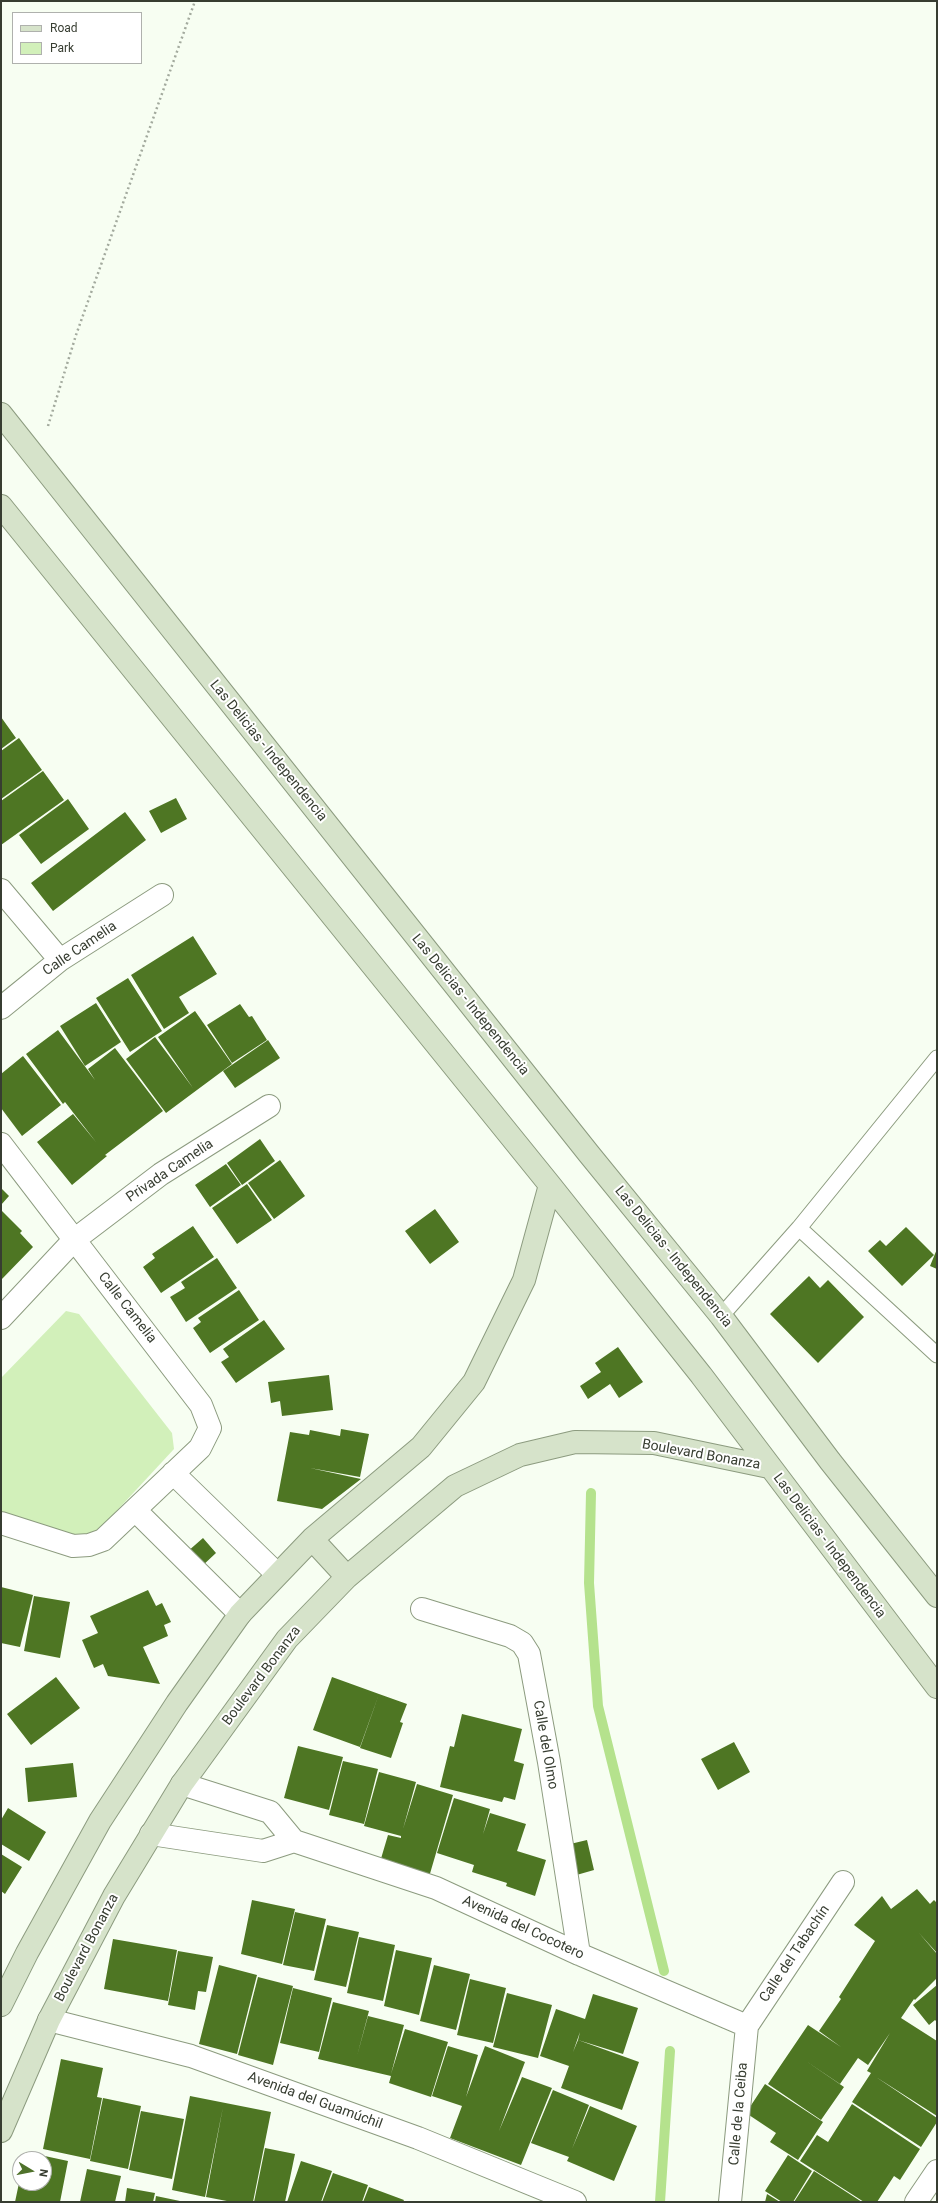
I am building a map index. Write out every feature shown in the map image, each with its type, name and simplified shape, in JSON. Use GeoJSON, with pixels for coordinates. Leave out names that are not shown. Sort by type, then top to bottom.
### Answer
{"type":"FeatureCollection","features":[{"type":"Feature","properties":{"kind":"main road","name":"Las Delicias - Independencia"},"geometry":{"type":"LineString","coordinates":[[1,414],[589,1154],[721,1316],[830,1461],[937,1596]]}},
{"type":"Feature","properties":{"kind":"main road","name":"Las Delicias - Independencia"},"geometry":{"type":"LineString","coordinates":[[1,506],[550,1185],[701,1375],[769,1467],[937,1687]]}},
{"type":"Feature","properties":{"kind":"main road"},"geometry":{"type":"LineString","coordinates":[[1,2003],[100,1821],[177,1703],[240,1614],[312,1539],[421,1447],[474,1382],[524,1280],[550,1185]]}},
{"type":"Feature","properties":{"kind":"main road","name":"Boulevard Bonanza"},"geometry":{"type":"LineString","coordinates":[[1,2131],[49,2020],[114,1896],[182,1784],[287,1639],[347,1576],[456,1486],[520,1455],[575,1442],[654,1443],[769,1467]]}},
{"type":"Feature","properties":{"kind":"main road"},"geometry":{"type":"LineString","coordinates":[[312,1539],[347,1576]]}},
{"type":"Feature","properties":{"kind":"street"},"geometry":{"type":"LineString","coordinates":[[1,890],[60,960]]}},
{"type":"Feature","properties":{"kind":"street","name":"Calle Camelia"},"geometry":{"type":"LineString","coordinates":[[1,1008],[60,960],[162,895]]}},
{"type":"Feature","properties":{"kind":"street","name":"Privada Camelia"},"geometry":{"type":"LineString","coordinates":[[1,1318],[74,1240],[161,1174],[269,1106]]}},
{"type":"Feature","properties":{"kind":"street","name":"Calle Camelia"},"geometry":{"type":"LineString","coordinates":[[1,1144],[201,1405],[210,1428],[200,1448],[103,1540],[89,1545],[73,1546],[1,1522]]}},
{"type":"Feature","properties":{"kind":"street"},"geometry":{"type":"LineString","coordinates":[[173,1473],[278,1574]]}},
{"type":"Feature","properties":{"kind":"street"},"geometry":{"type":"LineString","coordinates":[[135,1510],[240,1614]]}},
{"type":"Feature","properties":{"kind":"street","name":"Calle del Olmo"},"geometry":{"type":"LineString","coordinates":[[422,1609],[510,1636],[522,1643],[529,1654],[579,1954]]}},
{"type":"Feature","properties":{"kind":"street"},"geometry":{"type":"LineString","coordinates":[[151,1834],[263,1851],[294,1841],[270,1812],[182,1784]]}},
{"type":"Feature","properties":{"kind":"street","name":"Avenida del Cocotero"},"geometry":{"type":"LineString","coordinates":[[294,1841],[436,1888],[579,1954],[747,2026]]}},
{"type":"Feature","properties":{"kind":"street","name":"Calle del Tabachín"},"geometry":{"type":"LineString","coordinates":[[747,2026],[843,1882]]}},
{"type":"Feature","properties":{"kind":"street","name":"Avenida del Guamúchil"},"geometry":{"type":"LineString","coordinates":[[49,2020],[191,2056],[418,2138],[575,2202]]}},
{"type":"Feature","properties":{"kind":"street","name":"Calle de la Ceiba"},"geometry":{"type":"LineString","coordinates":[[730,2202],[747,2026]]}},
{"type":"Feature","properties":{"kind":"street"},"geometry":{"type":"LineString","coordinates":[[916,2202],[937,2171]]}},
{"type":"Feature","properties":{"kind":"lane"},"geometry":{"type":"LineString","coordinates":[[721,1316],[799,1228],[937,1058]]}},
{"type":"Feature","properties":{"kind":"lane"},"geometry":{"type":"LineString","coordinates":[[799,1228],[937,1355]]}},
{"type":"Feature","properties":{"kind":"path"},"geometry":{"type":"LineString","coordinates":[[37,461],[76,335],[195,1]]}},
{"type":"Feature","properties":{"kind":"green space"},"geometry":{"type":"Polygon","coordinates":[[[66,1311],[79,1314],[172,1433],[174,1449],[99,1530],[76,1537],[1,1513],[1,1378],[66,1311]]]}},
{"type":"Feature","properties":{"kind":"building"},"geometry":{"type":"Polygon","coordinates":[[[1,717],[16,738],[1,749],[1,717]]]}},
{"type":"Feature","properties":{"kind":"building"},"geometry":{"type":"Polygon","coordinates":[[[19,738],[42,770],[1,799],[1,751],[19,738]]]}},
{"type":"Feature","properties":{"kind":"building"},"geometry":{"type":"Polygon","coordinates":[[[43,771],[64,800],[1,845],[1,801],[43,771]]]}},
{"type":"Feature","properties":{"kind":"building"},"geometry":{"type":"Polygon","coordinates":[[[176,798],[187,819],[161,833],[149,811],[176,798]]]}},
{"type":"Feature","properties":{"kind":"building"},"geometry":{"type":"Polygon","coordinates":[[[68,799],[89,829],[41,864],[19,835],[68,799]]]}},
{"type":"Feature","properties":{"kind":"building"},"geometry":{"type":"Polygon","coordinates":[[[125,812],[146,840],[53,911],[31,883],[125,812]]]}},
{"type":"Feature","properties":{"kind":"building"},"geometry":{"type":"Polygon","coordinates":[[[193,936],[217,974],[179,997],[189,1013],[164,1029],[131,975],[193,936]]]}},
{"type":"Feature","properties":{"kind":"building"},"geometry":{"type":"Polygon","coordinates":[[[128,978],[162,1031],[130,1052],[96,998],[128,978]]]}},
{"type":"Feature","properties":{"kind":"building"},"geometry":{"type":"Polygon","coordinates":[[[96,1003],[121,1042],[85,1066],[60,1026],[96,1003]]]}},
{"type":"Feature","properties":{"kind":"building"},"geometry":{"type":"Polygon","coordinates":[[[240,1004],[249,1017],[252,1016],[267,1040],[232,1063],[207,1025],[240,1004]]]}},
{"type":"Feature","properties":{"kind":"building"},"geometry":{"type":"Polygon","coordinates":[[[195,1011],[232,1064],[166,1113],[126,1059],[155,1037],[193,1088],[158,1037],[195,1011]]]}},
{"type":"Feature","properties":{"kind":"building"},"geometry":{"type":"Polygon","coordinates":[[[58,1030],[95,1080],[88,1069],[115,1048],[163,1111],[105,1155],[107,1156],[72,1185],[37,1142],[73,1114],[96,1142],[65,1102],[63,1104],[26,1054],[58,1030]]]}},
{"type":"Feature","properties":{"kind":"building"},"geometry":{"type":"Polygon","coordinates":[[[268,1040],[280,1058],[235,1088],[223,1071],[268,1040]]]}},
{"type":"Feature","properties":{"kind":"building"},"geometry":{"type":"Polygon","coordinates":[[[23,1056],[61,1105],[22,1136],[1,1108],[1,1074],[23,1056]]]}},
{"type":"Feature","properties":{"kind":"building"},"geometry":{"type":"Polygon","coordinates":[[[260,1139],[275,1161],[242,1185],[227,1163],[260,1139]]]}},
{"type":"Feature","properties":{"kind":"building"},"geometry":{"type":"Polygon","coordinates":[[[280,1160],[305,1196],[274,1219],[248,1183],[280,1160]]]}},
{"type":"Feature","properties":{"kind":"building"},"geometry":{"type":"Polygon","coordinates":[[[226,1164],[241,1185],[210,1207],[195,1185],[226,1164]]]}},
{"type":"Feature","properties":{"kind":"building"},"geometry":{"type":"Polygon","coordinates":[[[247,1184],[272,1220],[237,1244],[212,1208],[247,1184]]]}},
{"type":"Feature","properties":{"kind":"building"},"geometry":{"type":"Polygon","coordinates":[[[1,1188],[9,1196],[1,1205],[1,1188]]]}},
{"type":"Feature","properties":{"kind":"building"},"geometry":{"type":"Polygon","coordinates":[[[435,1209],[459,1242],[430,1264],[405,1231],[435,1209]]]}},
{"type":"Feature","properties":{"kind":"building"},"geometry":{"type":"Polygon","coordinates":[[[1,1210],[22,1231],[20,1233],[33,1247],[1,1280],[1,1210]]]}},
{"type":"Feature","properties":{"kind":"building"},"geometry":{"type":"Polygon","coordinates":[[[193,1226],[214,1257],[161,1293],[143,1267],[155,1258],[152,1254],[193,1226]]]}},
{"type":"Feature","properties":{"kind":"building"},"geometry":{"type":"Polygon","coordinates":[[[906,1227],[934,1255],[902,1286],[868,1251],[880,1240],[886,1246],[906,1227]]]}},
{"type":"Feature","properties":{"kind":"building"},"geometry":{"type":"Polygon","coordinates":[[[937,1249],[937,1269],[930,1266],[937,1249]]]}},
{"type":"Feature","properties":{"kind":"building"},"geometry":{"type":"Polygon","coordinates":[[[217,1258],[237,1288],[186,1322],[170,1297],[185,1288],[181,1282],[217,1258]]]}},
{"type":"Feature","properties":{"kind":"building"},"geometry":{"type":"Polygon","coordinates":[[[809,1276],[820,1288],[828,1280],[864,1317],[818,1363],[770,1314],[809,1276]]]}},
{"type":"Feature","properties":{"kind":"building"},"geometry":{"type":"Polygon","coordinates":[[[239,1290],[259,1320],[210,1353],[193,1328],[201,1322],[198,1318],[239,1290]]]}},
{"type":"Feature","properties":{"kind":"building"},"geometry":{"type":"Polygon","coordinates":[[[264,1320],[285,1349],[236,1383],[221,1362],[229,1357],[223,1349],[264,1320]]]}},
{"type":"Feature","properties":{"kind":"building"},"geometry":{"type":"Polygon","coordinates":[[[618,1347],[643,1382],[619,1398],[610,1384],[588,1399],[580,1386],[601,1372],[595,1363],[618,1347]]]}},
{"type":"Feature","properties":{"kind":"building"},"geometry":{"type":"Polygon","coordinates":[[[329,1375],[333,1410],[282,1416],[280,1401],[271,1403],[268,1382],[329,1375]]]}},
{"type":"Feature","properties":{"kind":"building"},"geometry":{"type":"Polygon","coordinates":[[[341,1429],[369,1434],[360,1477],[310,1468],[361,1479],[322,1509],[277,1501],[290,1432],[309,1435],[310,1430],[340,1436],[341,1429]]]}},
{"type":"Feature","properties":{"kind":"building"},"geometry":{"type":"Polygon","coordinates":[[[203,1538],[216,1553],[201,1567],[187,1552],[203,1538]]]}},
{"type":"Feature","properties":{"kind":"building"},"geometry":{"type":"Polygon","coordinates":[[[1,1587],[33,1595],[20,1647],[1,1643],[1,1587]]]}},
{"type":"Feature","properties":{"kind":"building"},"geometry":{"type":"Polygon","coordinates":[[[148,1590],[156,1606],[162,1603],[171,1622],[164,1625],[168,1636],[143,1647],[160,1684],[108,1676],[103,1664],[94,1668],[82,1640],[98,1633],[90,1616],[148,1590]]]}},
{"type":"Feature","properties":{"kind":"building"},"geometry":{"type":"Polygon","coordinates":[[[34,1596],[70,1602],[60,1658],[24,1651],[34,1596]]]}},
{"type":"Feature","properties":{"kind":"building"},"geometry":{"type":"Polygon","coordinates":[[[56,1677],[80,1708],[31,1745],[7,1714],[56,1677]]]}},
{"type":"Feature","properties":{"kind":"building"},"geometry":{"type":"Polygon","coordinates":[[[332,1677],[379,1694],[360,1747],[313,1730],[332,1677]]]}},
{"type":"Feature","properties":{"kind":"building"},"geometry":{"type":"Polygon","coordinates":[[[379,1694],[407,1704],[400,1722],[403,1723],[391,1758],[360,1748],[379,1694]]]}},
{"type":"Feature","properties":{"kind":"building"},"geometry":{"type":"Polygon","coordinates":[[[462,1714],[522,1729],[514,1761],[524,1764],[515,1800],[504,1797],[502,1802],[440,1787],[450,1746],[454,1747],[462,1714]]]}},
{"type":"Feature","properties":{"kind":"building"},"geometry":{"type":"Polygon","coordinates":[[[734,1742],[750,1772],[718,1790],[701,1759],[734,1742]]]}},
{"type":"Feature","properties":{"kind":"building"},"geometry":{"type":"Polygon","coordinates":[[[298,1746],[343,1757],[329,1810],[284,1798],[298,1746]]]}},
{"type":"Feature","properties":{"kind":"building"},"geometry":{"type":"Polygon","coordinates":[[[343,1761],[378,1769],[364,1824],[329,1815],[343,1761]]]}},
{"type":"Feature","properties":{"kind":"building"},"geometry":{"type":"Polygon","coordinates":[[[73,1763],[77,1797],[28,1802],[25,1768],[73,1763]]]}},
{"type":"Feature","properties":{"kind":"building"},"geometry":{"type":"Polygon","coordinates":[[[379,1772],[416,1782],[403,1829],[417,1784],[453,1795],[429,1877],[380,1862],[388,1835],[401,1838],[401,1836],[364,1826],[379,1772]]]}},
{"type":"Feature","properties":{"kind":"building"},"geometry":{"type":"Polygon","coordinates":[[[454,1798],[490,1809],[483,1834],[490,1813],[526,1824],[517,1851],[546,1860],[535,1896],[506,1886],[507,1883],[472,1872],[474,1865],[437,1853],[454,1798]]]}},
{"type":"Feature","properties":{"kind":"building"},"geometry":{"type":"Polygon","coordinates":[[[8,1808],[46,1832],[29,1861],[1,1844],[1,1820],[8,1808]]]}},
{"type":"Feature","properties":{"kind":"building"},"geometry":{"type":"Polygon","coordinates":[[[587,1840],[594,1870],[573,1876],[566,1845],[587,1840]]]}},
{"type":"Feature","properties":{"kind":"building"},"geometry":{"type":"Polygon","coordinates":[[[1,1854],[22,1867],[5,1894],[1,1891],[1,1854]]]}},
{"type":"Feature","properties":{"kind":"building"},"geometry":{"type":"Polygon","coordinates":[[[917,1889],[930,1904],[934,1900],[937,1903],[937,1953],[919,1933],[937,1954],[937,1978],[915,2000],[914,1999],[901,2018],[937,2041],[937,2116],[876,2077],[937,2118],[937,2122],[921,2147],[852,2102],[871,2073],[867,2071],[890,2033],[868,2065],[858,2058],[840,2084],[803,2059],[844,2087],[821,2120],[768,2084],[808,2025],[841,2047],[819,2031],[841,1999],[839,1997],[875,1941],[854,1925],[882,1896],[891,1909],[917,1889]]]}},
{"type":"Feature","properties":{"kind":"building"},"geometry":{"type":"Polygon","coordinates":[[[252,1900],[295,1909],[282,1964],[241,1954],[252,1900]]]}},
{"type":"Feature","properties":{"kind":"building"},"geometry":{"type":"Polygon","coordinates":[[[295,1912],[326,1919],[314,1971],[283,1965],[295,1912]]]}},
{"type":"Feature","properties":{"kind":"building"},"geometry":{"type":"Polygon","coordinates":[[[327,1925],[359,1932],[346,1987],[314,1980],[327,1925]]]}},
{"type":"Feature","properties":{"kind":"building"},"geometry":{"type":"Polygon","coordinates":[[[359,1937],[395,1945],[383,2001],[347,1993],[359,1937]]]}},
{"type":"Feature","properties":{"kind":"building"},"geometry":{"type":"Polygon","coordinates":[[[113,1939],[177,1950],[168,2001],[104,1989],[113,1939]]]}},
{"type":"Feature","properties":{"kind":"building"},"geometry":{"type":"Polygon","coordinates":[[[396,1950],[432,1958],[419,2015],[384,2006],[396,1950]]]}},
{"type":"Feature","properties":{"kind":"building"},"geometry":{"type":"Polygon","coordinates":[[[178,1951],[213,1957],[206,1992],[198,1991],[195,2010],[168,2005],[178,1951]]]}},
{"type":"Feature","properties":{"kind":"building"},"geometry":{"type":"Polygon","coordinates":[[[219,1965],[257,1975],[237,2054],[199,2044],[219,1965]]]}},
{"type":"Feature","properties":{"kind":"building"},"geometry":{"type":"Polygon","coordinates":[[[434,1965],[470,1974],[456,2030],[420,2021],[434,1965]]]}},
{"type":"Feature","properties":{"kind":"building"},"geometry":{"type":"Polygon","coordinates":[[[258,1977],[293,1986],[273,2065],[238,2055],[258,1977]]]}},
{"type":"Feature","properties":{"kind":"building"},"geometry":{"type":"Polygon","coordinates":[[[470,1979],[506,1988],[493,2043],[457,2035],[470,1979]]]}},
{"type":"Feature","properties":{"kind":"building"},"geometry":{"type":"Polygon","coordinates":[[[937,1985],[937,2022],[935,2020],[929,2025],[913,2005],[937,1985]]]}},
{"type":"Feature","properties":{"kind":"building"},"geometry":{"type":"Polygon","coordinates":[[[293,1988],[332,1998],[319,2052],[280,2043],[293,1988]]]}},
{"type":"Feature","properties":{"kind":"building"},"geometry":{"type":"Polygon","coordinates":[[[507,1993],[552,2005],[538,2058],[493,2047],[507,1993]]]}},
{"type":"Feature","properties":{"kind":"building"},"geometry":{"type":"Polygon","coordinates":[[[593,1994],[638,2008],[623,2054],[578,2040],[639,2062],[622,2110],[561,2088],[569,2066],[540,2056],[556,2009],[585,2019],[593,1994]]]}},
{"type":"Feature","properties":{"kind":"building"},"geometry":{"type":"Polygon","coordinates":[[[333,2002],[369,2011],[357,2056],[368,2016],[404,2025],[391,2074],[405,2029],[448,2042],[431,2097],[389,2083],[391,2076],[318,2059],[333,2002]]]}},
{"type":"Feature","properties":{"kind":"building"},"geometry":{"type":"Polygon","coordinates":[[[448,2046],[478,2055],[466,2097],[485,2046],[525,2062],[499,2131],[522,2077],[552,2088],[521,2165],[450,2138],[462,2106],[432,2096],[448,2046]]]}},
{"type":"Feature","properties":{"kind":"building"},"geometry":{"type":"Polygon","coordinates":[[[61,2059],[103,2068],[97,2097],[102,2098],[90,2159],[43,2149],[61,2059]]]}},
{"type":"Feature","properties":{"kind":"building"},"geometry":{"type":"Polygon","coordinates":[[[765,2084],[823,2122],[798,2160],[770,2142],[776,2133],[746,2113],[765,2084]]]}},
{"type":"Feature","properties":{"kind":"building"},"geometry":{"type":"Polygon","coordinates":[[[553,2090],[589,2105],[572,2149],[590,2106],[637,2126],[614,2181],[567,2161],[569,2157],[531,2143],[553,2090]]]}},
{"type":"Feature","properties":{"kind":"building"},"geometry":{"type":"Polygon","coordinates":[[[190,2096],[271,2112],[253,2202],[232,2202],[206,2197],[223,2107],[205,2197],[172,2190],[190,2096]]]}},
{"type":"Feature","properties":{"kind":"building"},"geometry":{"type":"Polygon","coordinates":[[[103,2098],[141,2106],[128,2169],[90,2161],[103,2098]]]}},
{"type":"Feature","properties":{"kind":"building"},"geometry":{"type":"Polygon","coordinates":[[[852,2104],[920,2149],[900,2180],[894,2176],[877,2202],[864,2202],[800,2161],[817,2135],[828,2142],[852,2104]]]}},
{"type":"Feature","properties":{"kind":"building"},"geometry":{"type":"Polygon","coordinates":[[[141,2111],[184,2119],[172,2179],[129,2170],[141,2111]]]}},
{"type":"Feature","properties":{"kind":"building"},"geometry":{"type":"Polygon","coordinates":[[[265,2148],[295,2154],[285,2202],[254,2202],[265,2148]]]}},
{"type":"Feature","properties":{"kind":"building"},"geometry":{"type":"Polygon","coordinates":[[[788,2155],[812,2171],[793,2202],[782,2202],[765,2191],[788,2155]]]}},
{"type":"Feature","properties":{"kind":"building"},"geometry":{"type":"Polygon","coordinates":[[[52,2158],[68,2161],[60,2202],[15,2202],[17,2191],[52,2191],[52,2158]]]}},
{"type":"Feature","properties":{"kind":"building"},"geometry":{"type":"Polygon","coordinates":[[[301,2161],[332,2171],[321,2202],[287,2202],[301,2161]]]}},
{"type":"Feature","properties":{"kind":"building"},"geometry":{"type":"Polygon","coordinates":[[[87,2169],[121,2176],[115,2202],[80,2202],[87,2169]]]}},
{"type":"Feature","properties":{"kind":"building"},"geometry":{"type":"Polygon","coordinates":[[[814,2171],[862,2202],[794,2202],[814,2171]]]}},
{"type":"Feature","properties":{"kind":"building"},"geometry":{"type":"Polygon","coordinates":[[[333,2173],[368,2185],[362,2202],[322,2202],[333,2173]]]}},
{"type":"Feature","properties":{"kind":"building"},"geometry":{"type":"Polygon","coordinates":[[[369,2187],[404,2200],[403,2202],[363,2202],[369,2187]]]}},
{"type":"Feature","properties":{"kind":"building"},"geometry":{"type":"Polygon","coordinates":[[[127,2188],[155,2193],[153,2202],[125,2202],[127,2188]]]}},
{"type":"Feature","properties":{"kind":"building"},"geometry":{"type":"Polygon","coordinates":[[[767,2194],[780,2202],[765,2202],[767,2194]]]}},
{"type":"Feature","properties":{"kind":"building"},"geometry":{"type":"Polygon","coordinates":[[[156,2196],[180,2201],[180,2202],[155,2202],[156,2196]]]}},
{"type":"Feature","properties":{"kind":"waterway"},"geometry":{"type":"LineString","coordinates":[[591,1493],[589,1583],[598,1706],[664,1971]]}},
{"type":"Feature","properties":{"kind":"waterway"},"geometry":{"type":"LineString","coordinates":[[660,2202],[670,2051]]}}]}
